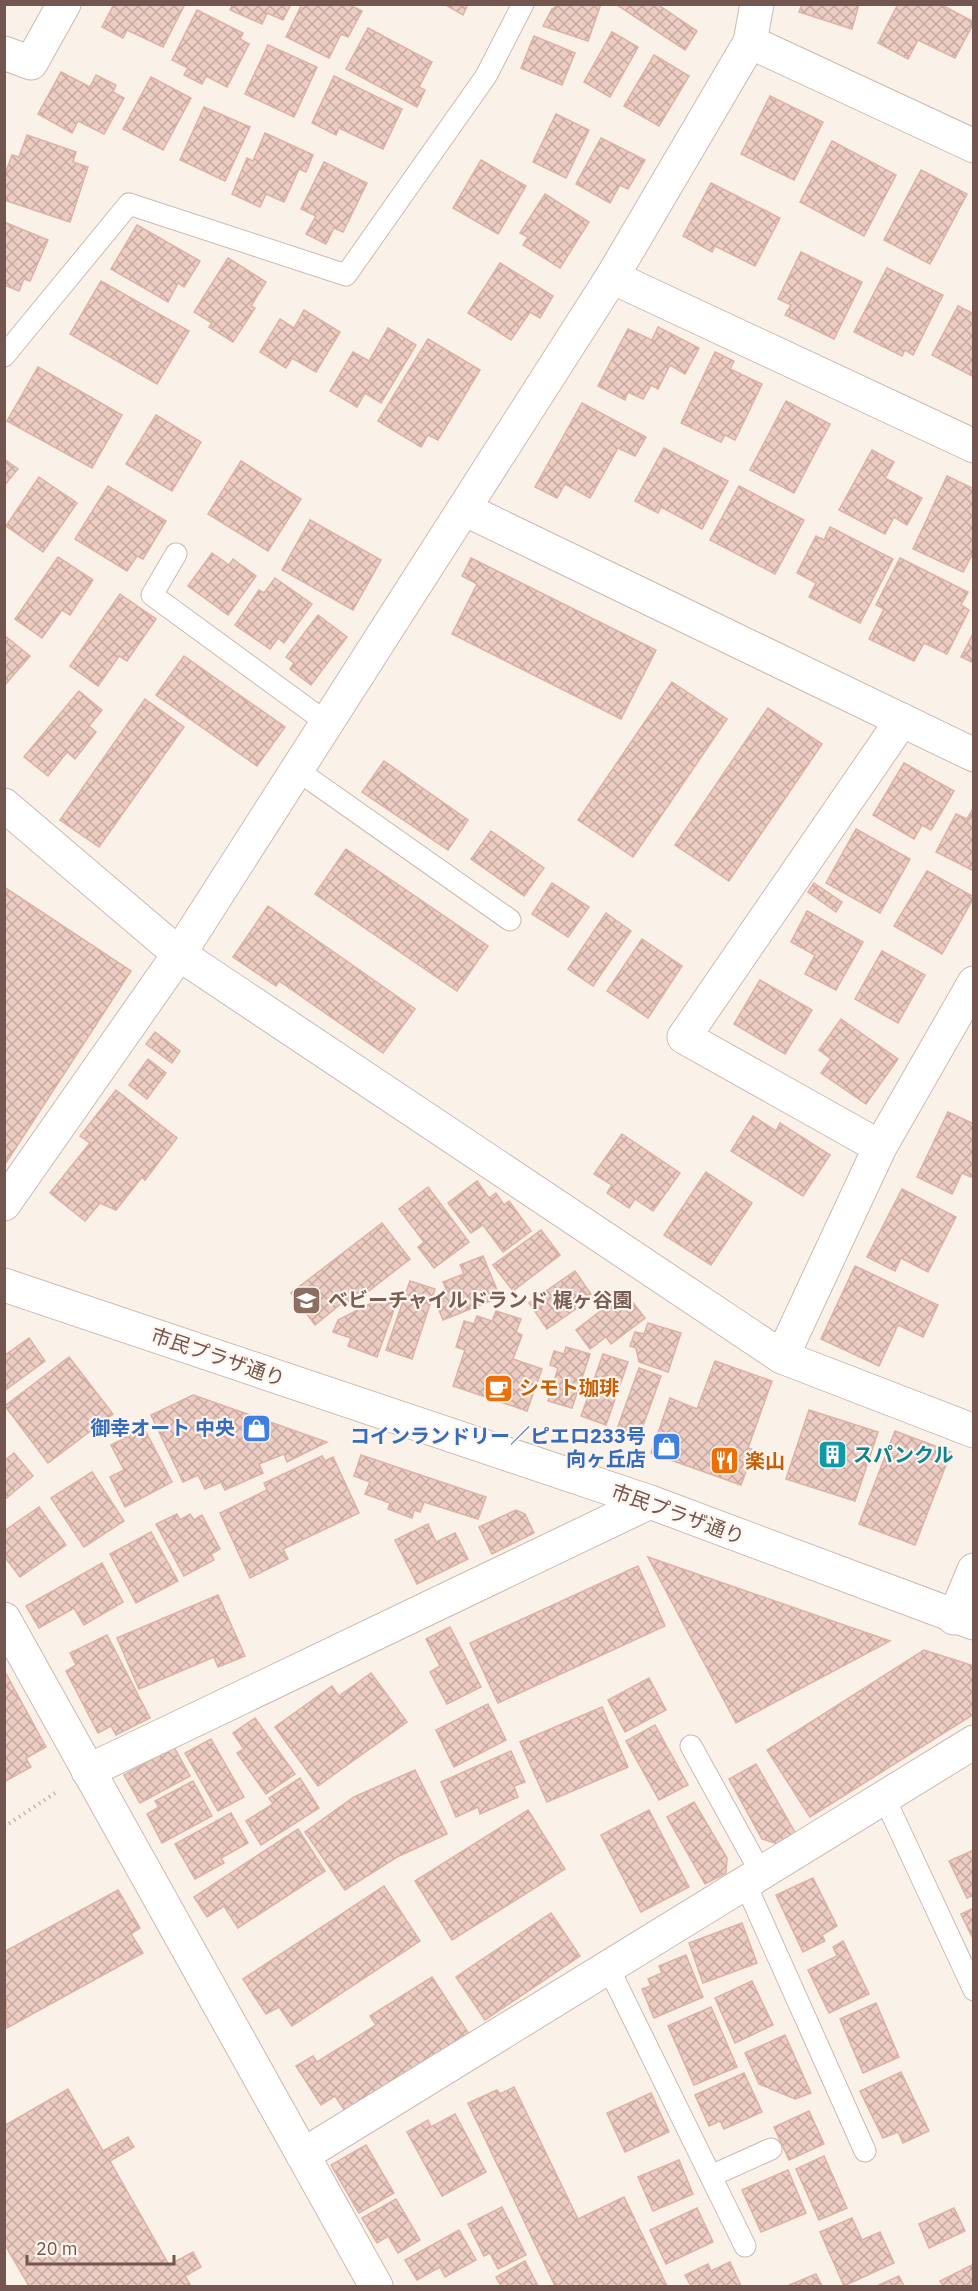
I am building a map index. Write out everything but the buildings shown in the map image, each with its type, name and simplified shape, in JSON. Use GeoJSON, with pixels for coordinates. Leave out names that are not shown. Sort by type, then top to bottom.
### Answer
{"type":"FeatureCollection","features":[{"type":"Feature","properties":{"kind":"street"},"geometry":{"type":"LineString","coordinates":[[4,53],[31,63],[64,4]]}},
{"type":"Feature","properties":{"kind":"street"},"geometry":{"type":"LineString","coordinates":[[4,1204],[179,954],[612,277],[750,42],[757,4]]}},
{"type":"Feature","properties":{"kind":"street"},"geometry":{"type":"LineString","coordinates":[[750,42],[974,146]]}},
{"type":"Feature","properties":{"kind":"street"},"geometry":{"type":"LineString","coordinates":[[612,277],[974,446]]}},
{"type":"Feature","properties":{"kind":"street"},"geometry":{"type":"LineString","coordinates":[[464,509],[974,754]]}},
{"type":"Feature","properties":{"kind":"street"},"geometry":{"type":"LineString","coordinates":[[880,1147],[684,1037],[902,720]]}},
{"type":"Feature","properties":{"kind":"street"},"geometry":{"type":"LineString","coordinates":[[4,805],[179,954],[782,1357],[974,1431]]}},
{"type":"Feature","properties":{"kind":"street"},"geometry":{"type":"LineString","coordinates":[[782,1357],[880,1147],[974,983]]}},
{"type":"Feature","properties":{"kind":"street","name":"市民プラザ通り"},"geometry":{"type":"LineString","coordinates":[[4,1285],[650,1502],[964,1620]]}},
{"type":"Feature","properties":{"kind":"street"},"geometry":{"type":"LineString","coordinates":[[88,1771],[650,1502]]}},
{"type":"Feature","properties":{"kind":"street"},"geometry":{"type":"LineString","coordinates":[[964,1620],[974,1570]]}},
{"type":"Feature","properties":{"kind":"street"},"geometry":{"type":"LineString","coordinates":[[4,1619],[376,2286]]}},
{"type":"Feature","properties":{"kind":"street"},"geometry":{"type":"LineString","coordinates":[[303,2155],[974,1742]]}},
{"type":"Feature","properties":{"kind":"lane"},"geometry":{"type":"LineString","coordinates":[[4,356],[129,204],[346,275],[486,76],[523,4]]}},
{"type":"Feature","properties":{"kind":"lane"},"geometry":{"type":"LineString","coordinates":[[176,554],[152,595],[327,723]]}},
{"type":"Feature","properties":{"kind":"lane"},"geometry":{"type":"LineString","coordinates":[[297,770],[510,920]]}},
{"type":"Feature","properties":{"kind":"lane"},"geometry":{"type":"LineString","coordinates":[[691,1746],[753,1878],[865,2151]]}},
{"type":"Feature","properties":{"kind":"lane"},"geometry":{"type":"LineString","coordinates":[[884,1797],[974,1990]]}},
{"type":"Feature","properties":{"kind":"lane"},"geometry":{"type":"LineString","coordinates":[[608,1967],[745,2246]]}},
{"type":"Feature","properties":{"kind":"lane"},"geometry":{"type":"LineString","coordinates":[[711,2176],[771,2149]]}},
{"type":"Feature","properties":{"kind":"path"},"geometry":{"type":"LineString","coordinates":[[4,1827],[88,1771]]}},
{"type":"Feature","properties":{"kind":"place","name":"ベビーチャイルドランド 梶ヶ谷園"},"geometry":{"type":"Point","coordinates":[307,1300]}},
{"type":"Feature","properties":{"kind":"place","name":"シモト珈琲"},"geometry":{"type":"Point","coordinates":[498,1388]}},
{"type":"Feature","properties":{"kind":"place","name":"御幸オート 中央"},"geometry":{"type":"Point","coordinates":[256,1428]}},
{"type":"Feature","properties":{"kind":"place","name":"コインランドリー／ピエロ233号 向ヶ丘店"},"geometry":{"type":"Point","coordinates":[667,1447]}},
{"type":"Feature","properties":{"kind":"place","name":"スパンクル"},"geometry":{"type":"Point","coordinates":[832,1455]}},
{"type":"Feature","properties":{"kind":"place","name":"楽山"},"geometry":{"type":"Point","coordinates":[724,1461]}}]}
